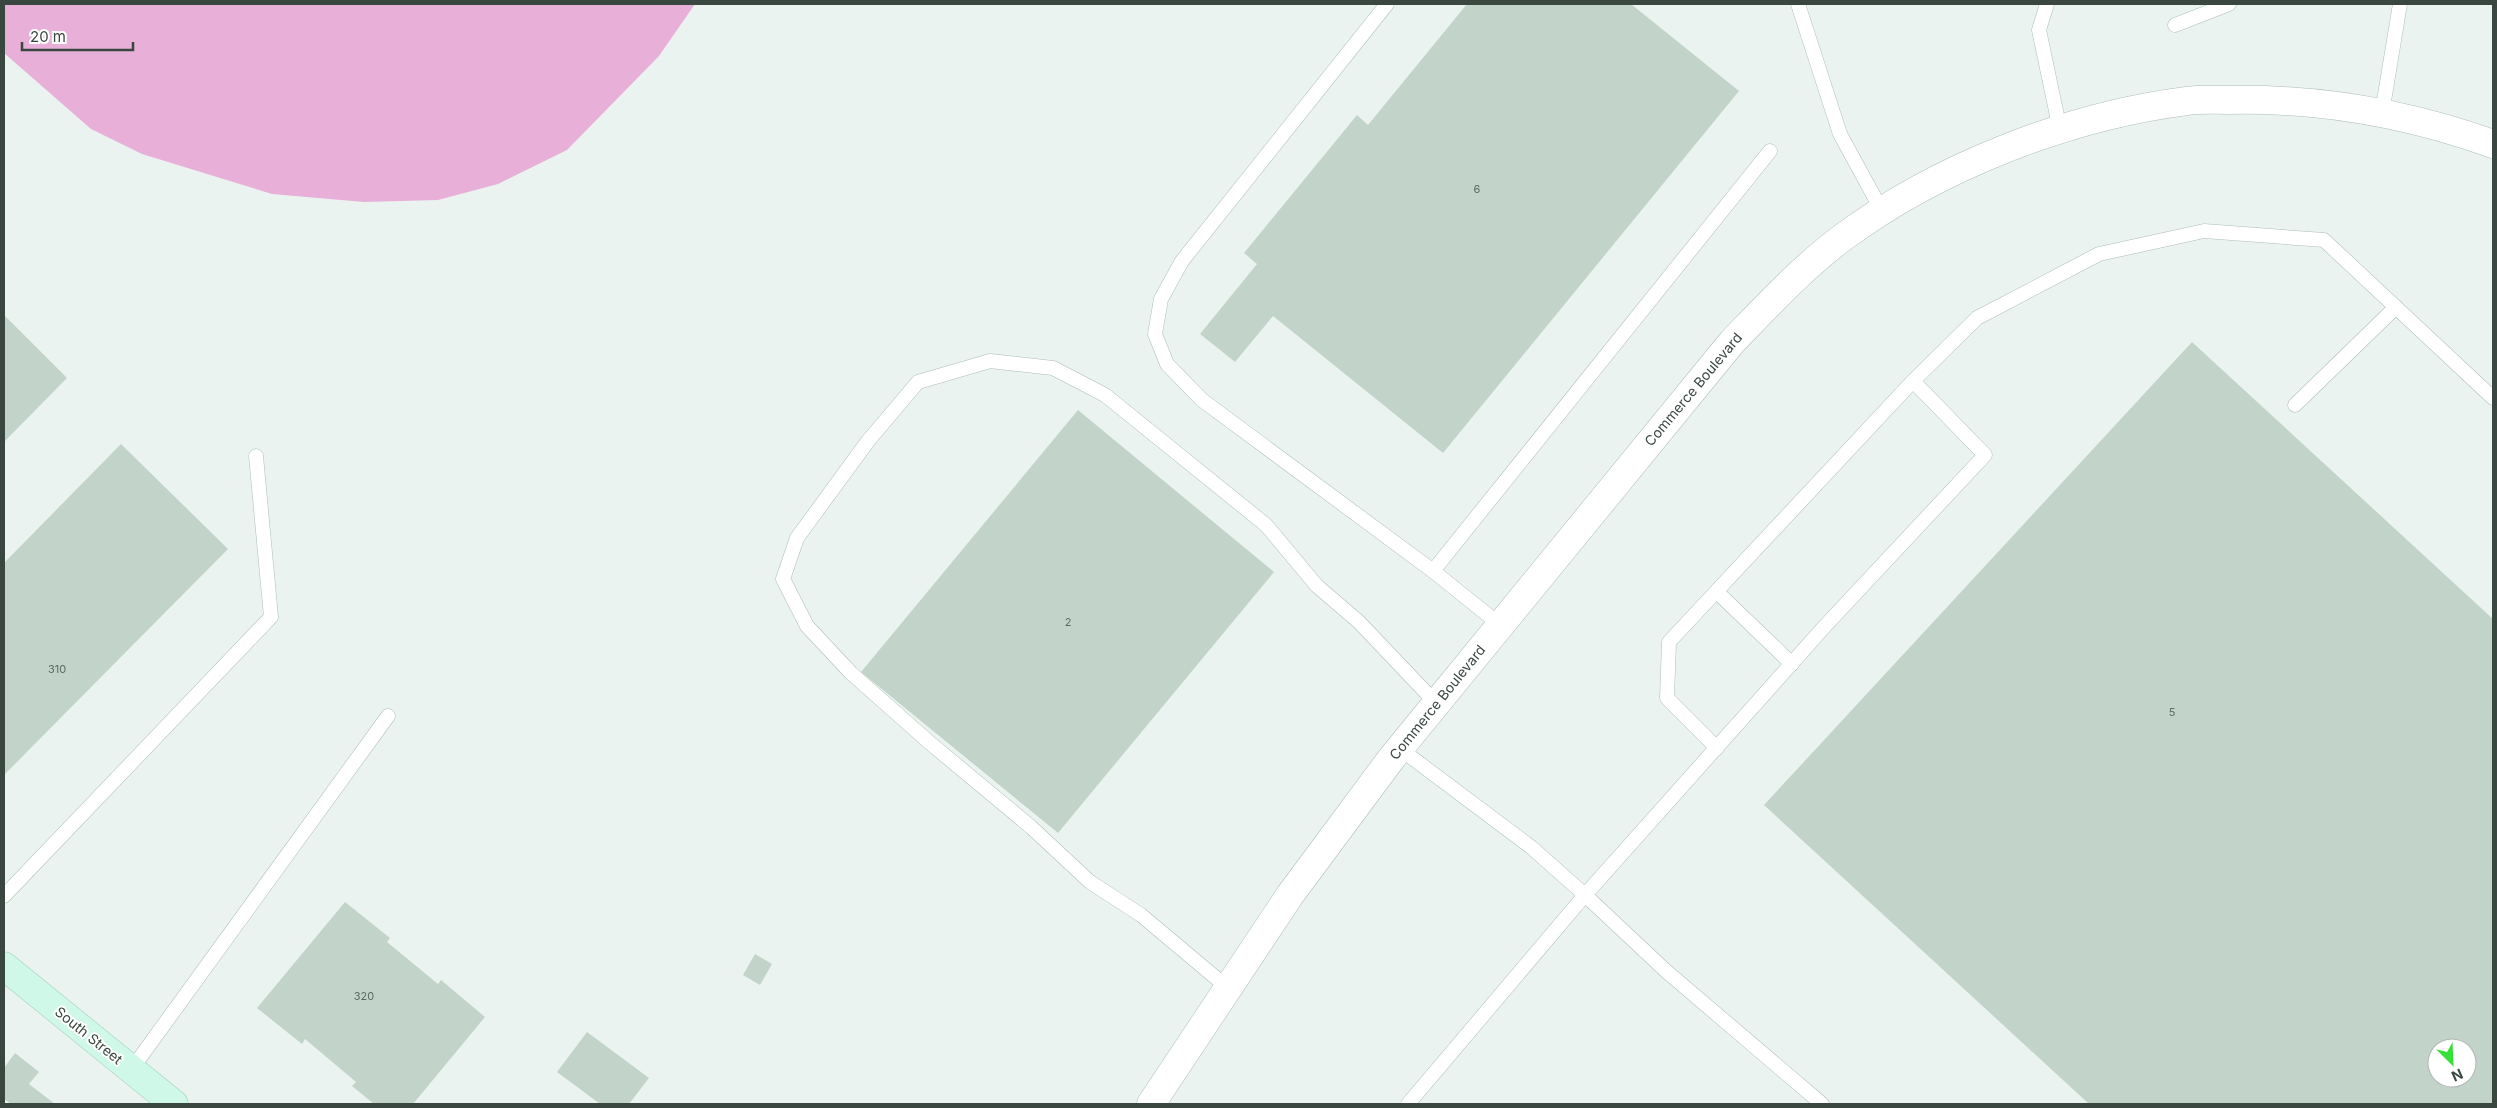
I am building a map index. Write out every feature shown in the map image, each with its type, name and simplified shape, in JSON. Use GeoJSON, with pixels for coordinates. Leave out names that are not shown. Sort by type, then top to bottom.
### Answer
{"type":"FeatureCollection","features":[{"type":"Feature","properties":{"kind":"main road","name":"South Street"},"geometry":{"type":"LineString","coordinates":[[4,966],[174,1104]]}},
{"type":"Feature","properties":{"kind":"street","name":"Commerce Boulevard"},"geometry":{"type":"LineString","coordinates":[[1151,1104],[1290,895],[1399,748],[1732,342],[1786,286],[1841,239],[1882,211],[1936,180],[1994,154],[2060,130],[2121,112],[2188,101],[2251,99],[2317,103],[2382,113],[2457,131],[2493,144]]}},
{"type":"Feature","properties":{"kind":"lane"},"geometry":{"type":"LineString","coordinates":[[1387,4],[1182,261],[1161,299],[1155,334],[1166,364],[1202,400],[1433,571],[1499,624]]}},
{"type":"Feature","properties":{"kind":"lane"},"geometry":{"type":"LineString","coordinates":[[1798,4],[1840,134],[1882,211]]}},
{"type":"Feature","properties":{"kind":"lane"},"geometry":{"type":"LineString","coordinates":[[2047,4],[2039,30],[2060,130]]}},
{"type":"Feature","properties":{"kind":"lane"},"geometry":{"type":"LineString","coordinates":[[2175,25],[2229,4]]}},
{"type":"Feature","properties":{"kind":"lane"},"geometry":{"type":"LineString","coordinates":[[2382,113],[2400,4]]}},
{"type":"Feature","properties":{"kind":"lane"},"geometry":{"type":"LineString","coordinates":[[1433,571],[1770,151]]}},
{"type":"Feature","properties":{"kind":"lane"},"geometry":{"type":"LineString","coordinates":[[1717,748],[1667,698],[1669,642],[1913,381],[1977,318],[2099,254],[2204,231],[2324,240],[2493,398]]}},
{"type":"Feature","properties":{"kind":"lane"},"geometry":{"type":"LineString","coordinates":[[2295,405],[2396,307]]}},
{"type":"Feature","properties":{"kind":"lane"},"geometry":{"type":"LineString","coordinates":[[1228,988],[1141,915],[1090,882],[1031,827],[930,743],[851,673],[807,626],[783,579],[797,538],[868,441],[918,382],[990,360],[1053,368],[1105,395],[1266,525],[1317,586],[1359,622],[1436,703]]}},
{"type":"Feature","properties":{"kind":"lane"},"geometry":{"type":"LineString","coordinates":[[1408,1104],[1585,894],[1792,664],[1985,455],[1913,381]]}},
{"type":"Feature","properties":{"kind":"lane"},"geometry":{"type":"LineString","coordinates":[[4,896],[271,617],[256,456]]}},
{"type":"Feature","properties":{"kind":"lane"},"geometry":{"type":"LineString","coordinates":[[1716,592],[1792,664]]}},
{"type":"Feature","properties":{"kind":"lane"},"geometry":{"type":"LineString","coordinates":[[131,1070],[388,716]]}},
{"type":"Feature","properties":{"kind":"lane"},"geometry":{"type":"LineString","coordinates":[[1399,748],[1531,847],[1585,894],[1666,971],[1822,1104]]}},
{"type":"Feature","properties":{"kind":"shaded area"},"geometry":{"type":"Polygon","coordinates":[[[4,4],[695,4],[659,56],[567,150],[498,184],[438,200],[364,202],[272,194],[142,154],[91,129],[4,53],[4,4]]]}},
{"type":"Feature","properties":{"kind":"building"},"geometry":{"type":"Polygon","coordinates":[[[1467,4],[1631,4],[1739,91],[1443,453],[1273,316],[1235,362],[1200,334],[1257,264],[1244,253],[1357,115],[1368,125],[1467,4]]]}},
{"type":"Feature","properties":{"kind":"building"},"geometry":{"type":"Polygon","coordinates":[[[4,315],[67,378],[4,442],[4,315]]]}},
{"type":"Feature","properties":{"kind":"building"},"geometry":{"type":"Polygon","coordinates":[[[2192,342],[2493,619],[2493,1104],[2089,1104],[1764,805],[2192,342]]]}},
{"type":"Feature","properties":{"kind":"building"},"geometry":{"type":"Polygon","coordinates":[[[1078,410],[1274,572],[1058,833],[861,672],[1078,410]]]}},
{"type":"Feature","properties":{"kind":"building"},"geometry":{"type":"Polygon","coordinates":[[[121,444],[228,549],[4,775],[4,563],[121,444]]]}},
{"type":"Feature","properties":{"kind":"building"},"geometry":{"type":"Polygon","coordinates":[[[345,902],[390,938],[387,942],[438,984],[441,980],[485,1017],[413,1104],[374,1104],[352,1086],[356,1082],[305,1039],[302,1044],[257,1008],[345,902]]]}},
{"type":"Feature","properties":{"kind":"building"},"geometry":{"type":"Polygon","coordinates":[[[755,954],[772,964],[760,985],[743,975],[755,954]]]}},
{"type":"Feature","properties":{"kind":"building"},"geometry":{"type":"Polygon","coordinates":[[[587,1032],[649,1078],[629,1104],[600,1104],[557,1072],[587,1032]]]}},
{"type":"Feature","properties":{"kind":"building"},"geometry":{"type":"Polygon","coordinates":[[[15,1053],[39,1072],[29,1084],[55,1104],[11,1104],[4,1099],[4,1068],[15,1053]]]}}]}
